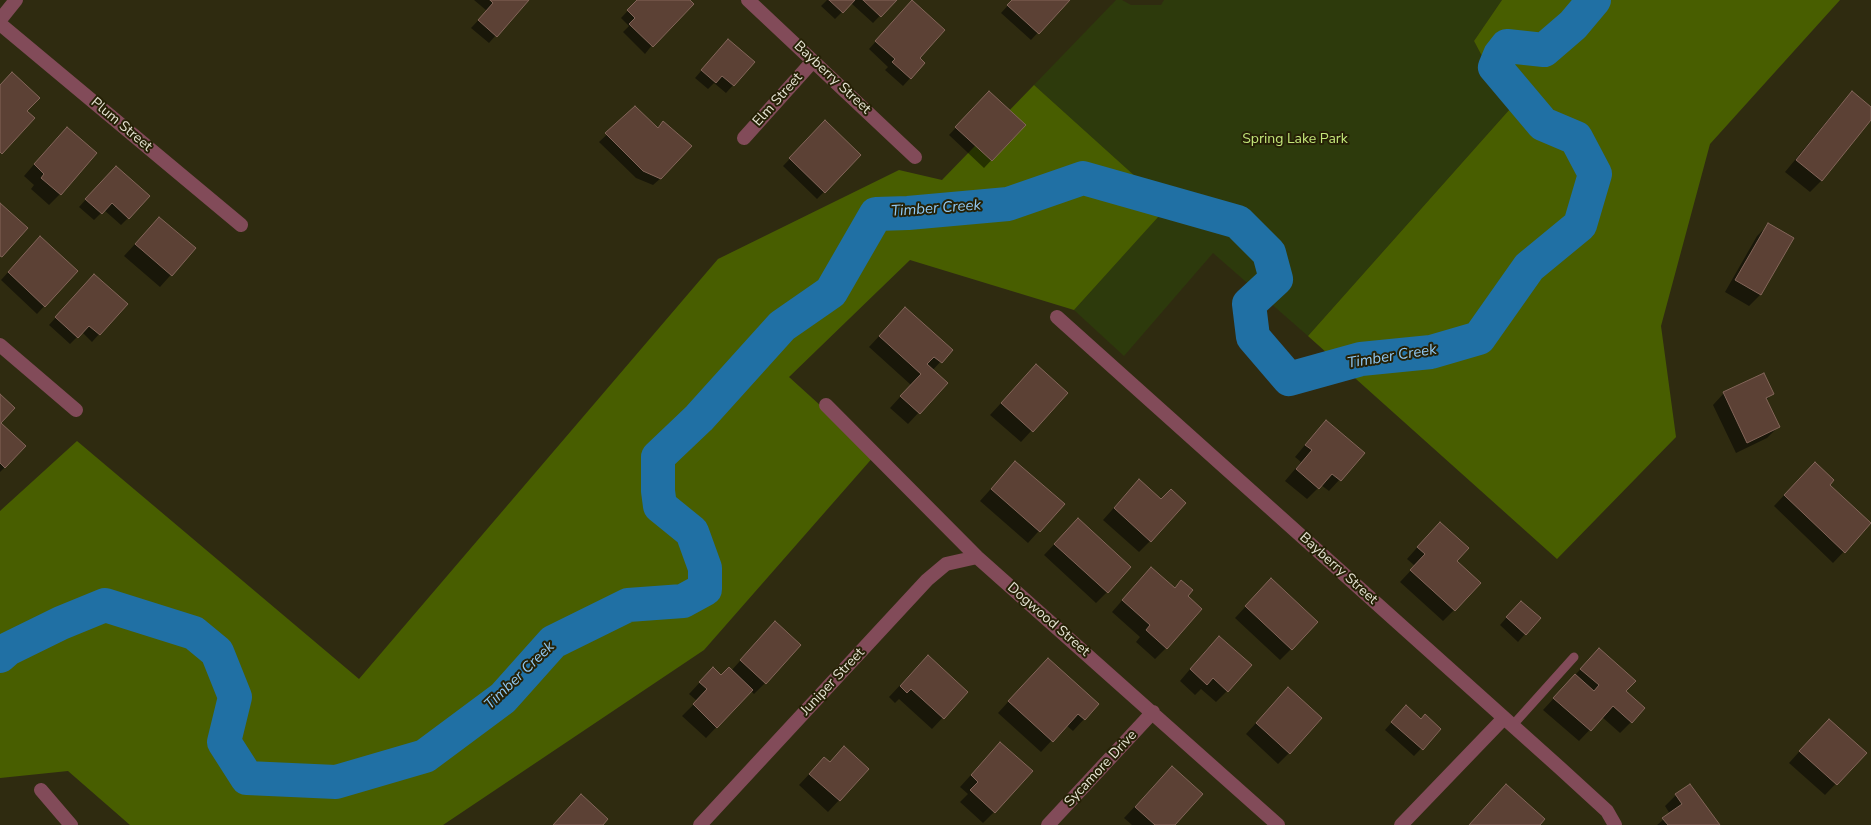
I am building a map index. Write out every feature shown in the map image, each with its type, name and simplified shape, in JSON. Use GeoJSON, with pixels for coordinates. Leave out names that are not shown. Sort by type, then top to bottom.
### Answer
{"type":"FeatureCollection","features":[{"type":"Feature","properties":{"kind":"street"},"geometry":{"type":"LineString","coordinates":[[0,22],[16,0]]}},
{"type":"Feature","properties":{"kind":"street","name":"Bayberry Street"},"geometry":{"type":"LineString","coordinates":[[748,0],[915,157]]}},
{"type":"Feature","properties":{"kind":"street","name":"Plum Street"},"geometry":{"type":"LineString","coordinates":[[0,22],[242,225]]}},
{"type":"Feature","properties":{"kind":"street","name":"Elm Street"},"geometry":{"type":"LineString","coordinates":[[744,138],[813,61]]}},
{"type":"Feature","properties":{"kind":"street","name":"Bayberry Street"},"geometry":{"type":"LineString","coordinates":[[1057,317],[1607,811],[1615,825]]}},
{"type":"Feature","properties":{"kind":"street"},"geometry":{"type":"LineString","coordinates":[[0,345],[76,410]]}},
{"type":"Feature","properties":{"kind":"street","name":"Dogwood Street"},"geometry":{"type":"LineString","coordinates":[[826,405],[977,557],[1278,825]]}},
{"type":"Feature","properties":{"kind":"street","name":"Juniper Street"},"geometry":{"type":"LineString","coordinates":[[700,825],[927,580],[946,564],[977,557]]}},
{"type":"Feature","properties":{"kind":"street","name":"Sycamore Drive"},"geometry":{"type":"LineString","coordinates":[[1048,825],[1153,712]]}},
{"type":"Feature","properties":{"kind":"street"},"geometry":{"type":"LineString","coordinates":[[1401,825],[1508,722]]}},
{"type":"Feature","properties":{"kind":"street"},"geometry":{"type":"LineString","coordinates":[[41,790],[71,825]]}},
{"type":"Feature","properties":{"kind":"lane"},"geometry":{"type":"LineString","coordinates":[[1508,722],[1574,657]]}},
{"type":"Feature","properties":{"kind":"green space","name":"Spring Lake Park"},"geometry":{"type":"Polygon","coordinates":[[[1116,0],[1122,0],[1131,5],[1161,5],[1164,0],[1502,0],[1474,41],[1510,109],[1308,336],[1213,253],[1124,356],[1074,310],[1167,206],[1034,85],[1116,0]]]}},
{"type":"Feature","properties":{"kind":"green space"},"geometry":{"type":"Polygon","coordinates":[[[1502,0],[1840,0],[1710,144],[1661,326],[1676,437],[1557,559],[1308,336],[1510,109],[1474,41],[1502,0]]]}},
{"type":"Feature","properties":{"kind":"green space"},"geometry":{"type":"Polygon","coordinates":[[[1034,85],[1168,206],[1074,310],[910,260],[789,377],[875,455],[704,650],[443,825],[130,825],[68,771],[0,778],[0,511],[77,441],[359,679],[718,259],[899,170],[942,180],[1034,85]]]}},
{"type":"Feature","properties":{"kind":"building"},"geometry":{"type":"Polygon","coordinates":[[[490,0],[529,0],[497,37],[478,20],[493,3],[490,0]]]}},
{"type":"Feature","properties":{"kind":"building"},"geometry":{"type":"Polygon","coordinates":[[[637,0],[690,0],[694,4],[653,47],[629,24],[635,18],[627,10],[637,0]]]}},
{"type":"Feature","properties":{"kind":"building"},"geometry":{"type":"Polygon","coordinates":[[[829,0],[855,0],[843,13],[829,0]]]}},
{"type":"Feature","properties":{"kind":"building"},"geometry":{"type":"Polygon","coordinates":[[[863,0],[897,0],[881,17],[863,0]]]}},
{"type":"Feature","properties":{"kind":"building"},"geometry":{"type":"Polygon","coordinates":[[[912,0],[945,30],[920,58],[925,63],[911,79],[892,62],[895,59],[875,41],[912,0]]]}},
{"type":"Feature","properties":{"kind":"building"},"geometry":{"type":"Polygon","coordinates":[[[1012,0],[1070,0],[1039,34],[1007,5],[1012,0]]]}},
{"type":"Feature","properties":{"kind":"building"},"geometry":{"type":"Polygon","coordinates":[[[728,39],[755,62],[734,86],[722,76],[716,83],[701,70],[728,39]]]}},
{"type":"Feature","properties":{"kind":"building"},"geometry":{"type":"Polygon","coordinates":[[[12,72],[40,98],[27,111],[35,118],[2,154],[0,152],[0,85],[12,72]]]}},
{"type":"Feature","properties":{"kind":"building"},"geometry":{"type":"Polygon","coordinates":[[[989,91],[1026,125],[992,161],[955,127],[989,91]]]}},
{"type":"Feature","properties":{"kind":"building"},"geometry":{"type":"Polygon","coordinates":[[[1852,91],[1871,107],[1871,120],[1822,181],[1796,160],[1852,91]]]}},
{"type":"Feature","properties":{"kind":"building"},"geometry":{"type":"Polygon","coordinates":[[[635,106],[658,128],[663,121],[692,146],[661,179],[643,171],[605,133],[635,106]]]}},
{"type":"Feature","properties":{"kind":"building"},"geometry":{"type":"Polygon","coordinates":[[[825,120],[861,155],[825,193],[789,158],[825,120]]]}},
{"type":"Feature","properties":{"kind":"building"},"geometry":{"type":"Polygon","coordinates":[[[67,127],[97,153],[61,195],[41,178],[44,174],[34,164],[67,127]]]}},
{"type":"Feature","properties":{"kind":"building"},"geometry":{"type":"Polygon","coordinates":[[[116,166],[150,196],[129,219],[112,203],[102,214],[85,199],[116,166]]]}},
{"type":"Feature","properties":{"kind":"building"},"geometry":{"type":"Polygon","coordinates":[[[0,203],[28,228],[2,257],[0,256],[0,203]]]}},
{"type":"Feature","properties":{"kind":"building"},"geometry":{"type":"Polygon","coordinates":[[[159,217],[196,248],[172,276],[135,244],[159,217]]]}},
{"type":"Feature","properties":{"kind":"building"},"geometry":{"type":"Polygon","coordinates":[[[1768,223],[1794,238],[1761,295],[1735,280],[1768,223]]]}},
{"type":"Feature","properties":{"kind":"building"},"geometry":{"type":"Polygon","coordinates":[[[40,236],[78,271],[45,307],[8,272],[40,236]]]}},
{"type":"Feature","properties":{"kind":"building"},"geometry":{"type":"Polygon","coordinates":[[[94,274],[128,304],[100,335],[89,326],[78,338],[55,317],[94,274]]]}},
{"type":"Feature","properties":{"kind":"building"},"geometry":{"type":"Polygon","coordinates":[[[905,307],[953,350],[942,363],[934,357],[927,364],[948,383],[920,414],[900,396],[921,374],[879,336],[905,307]]]}},
{"type":"Feature","properties":{"kind":"building"},"geometry":{"type":"Polygon","coordinates":[[[1036,364],[1068,393],[1033,432],[1001,403],[1036,364]]]}},
{"type":"Feature","properties":{"kind":"building"},"geometry":{"type":"Polygon","coordinates":[[[1764,373],[1774,394],[1766,398],[1780,427],[1747,443],[1723,392],[1764,373]]]}},
{"type":"Feature","properties":{"kind":"building"},"geometry":{"type":"Polygon","coordinates":[[[0,394],[15,408],[1,423],[26,446],[5,468],[0,463],[0,394]]]}},
{"type":"Feature","properties":{"kind":"building"},"geometry":{"type":"Polygon","coordinates":[[[1326,420],[1365,453],[1341,481],[1332,474],[1319,489],[1296,469],[1312,450],[1305,445],[1326,420]]]}},
{"type":"Feature","properties":{"kind":"building"},"geometry":{"type":"Polygon","coordinates":[[[1015,461],[1065,504],[1040,532],[991,489],[1015,461]]]}},
{"type":"Feature","properties":{"kind":"building"},"geometry":{"type":"Polygon","coordinates":[[[1815,462],[1834,480],[1830,485],[1871,523],[1845,553],[1784,495],[1815,462]]]}},
{"type":"Feature","properties":{"kind":"building"},"geometry":{"type":"Polygon","coordinates":[[[1139,479],[1161,499],[1171,489],[1186,503],[1151,542],[1114,508],[1139,479]]]}},
{"type":"Feature","properties":{"kind":"building"},"geometry":{"type":"Polygon","coordinates":[[[1078,518],[1131,567],[1108,593],[1054,544],[1078,518]]]}},
{"type":"Feature","properties":{"kind":"building"},"geometry":{"type":"Polygon","coordinates":[[[1440,522],[1469,548],[1457,561],[1481,583],[1455,611],[1410,570],[1425,554],[1417,547],[1440,522]]]}},
{"type":"Feature","properties":{"kind":"building"},"geometry":{"type":"Polygon","coordinates":[[[1151,567],[1175,588],[1181,580],[1193,590],[1188,596],[1202,609],[1167,649],[1146,630],[1150,625],[1122,600],[1151,567]]]}},
{"type":"Feature","properties":{"kind":"building"},"geometry":{"type":"Polygon","coordinates":[[[1271,578],[1318,622],[1292,650],[1245,606],[1271,578]]]}},
{"type":"Feature","properties":{"kind":"building"},"geometry":{"type":"Polygon","coordinates":[[[1521,601],[1541,618],[1526,635],[1506,617],[1521,601]]]}},
{"type":"Feature","properties":{"kind":"building"},"geometry":{"type":"Polygon","coordinates":[[[775,621],[801,645],[766,684],[740,660],[775,621]]]}},
{"type":"Feature","properties":{"kind":"building"},"geometry":{"type":"Polygon","coordinates":[[[1219,636],[1252,665],[1228,692],[1213,678],[1207,685],[1190,669],[1219,636]]]}},
{"type":"Feature","properties":{"kind":"building"},"geometry":{"type":"Polygon","coordinates":[[[1599,648],[1636,681],[1626,691],[1645,708],[1632,723],[1613,706],[1591,731],[1553,698],[1575,674],[1594,691],[1599,685],[1580,669],[1599,648]]]}},
{"type":"Feature","properties":{"kind":"building"},"geometry":{"type":"Polygon","coordinates":[[[928,655],[968,692],[944,719],[911,689],[907,693],[900,686],[928,655]]]}},
{"type":"Feature","properties":{"kind":"building"},"geometry":{"type":"Polygon","coordinates":[[[1048,658],[1099,704],[1085,720],[1078,714],[1053,742],[1008,701],[1048,658]]]}},
{"type":"Feature","properties":{"kind":"building"},"geometry":{"type":"Polygon","coordinates":[[[713,667],[721,675],[729,667],[753,690],[717,728],[693,704],[707,689],[699,682],[713,667]]]}},
{"type":"Feature","properties":{"kind":"building"},"geometry":{"type":"Polygon","coordinates":[[[1288,687],[1322,718],[1290,754],[1256,723],[1288,687]]]}},
{"type":"Feature","properties":{"kind":"building"},"geometry":{"type":"Polygon","coordinates":[[[1406,705],[1421,719],[1425,714],[1441,729],[1423,750],[1391,722],[1406,705]]]}},
{"type":"Feature","properties":{"kind":"building"},"geometry":{"type":"Polygon","coordinates":[[[1829,719],[1867,753],[1837,785],[1799,751],[1829,719]]]}},
{"type":"Feature","properties":{"kind":"building"},"geometry":{"type":"Polygon","coordinates":[[[1000,742],[1033,771],[995,813],[970,790],[978,782],[971,775],[1000,742]]]}},
{"type":"Feature","properties":{"kind":"building"},"geometry":{"type":"Polygon","coordinates":[[[844,746],[869,769],[840,801],[809,774],[824,757],[830,762],[844,746]]]}},
{"type":"Feature","properties":{"kind":"building"},"geometry":{"type":"Polygon","coordinates":[[[1172,766],[1203,794],[1175,825],[1155,825],[1135,807],[1172,766]]]}},
{"type":"Feature","properties":{"kind":"building"},"geometry":{"type":"Polygon","coordinates":[[[1506,784],[1545,819],[1540,825],[1469,825],[1506,784]]]}},
{"type":"Feature","properties":{"kind":"building"},"geometry":{"type":"Polygon","coordinates":[[[1690,784],[1720,825],[1668,825],[1662,818],[1682,804],[1675,794],[1690,784]]]}},
{"type":"Feature","properties":{"kind":"building"},"geometry":{"type":"Polygon","coordinates":[[[581,794],[608,819],[603,825],[553,825],[581,794]]]}},
{"type":"Feature","properties":{"kind":"waterway","name":"Timber Creek"},"geometry":{"type":"LineString","coordinates":[[0,656],[8,649],[61,623],[105,605],[194,633],[217,652],[235,697],[224,742],[247,778],[336,782],[425,756],[503,698],[553,642],[628,605],[683,601],[705,589],[705,568],[692,532],[660,506],[658,457],[699,418],[782,326],[831,292],[876,214],[1008,204],[1083,178],[1238,222],[1269,253],[1276,279],[1249,304],[1253,337],[1289,379],[1361,359],[1431,352],[1479,338],[1529,267],[1580,225],[1595,174],[1576,138],[1543,124],[1495,67],[1500,55],[1507,46],[1544,50],[1573,25],[1594,0]]}}]}
